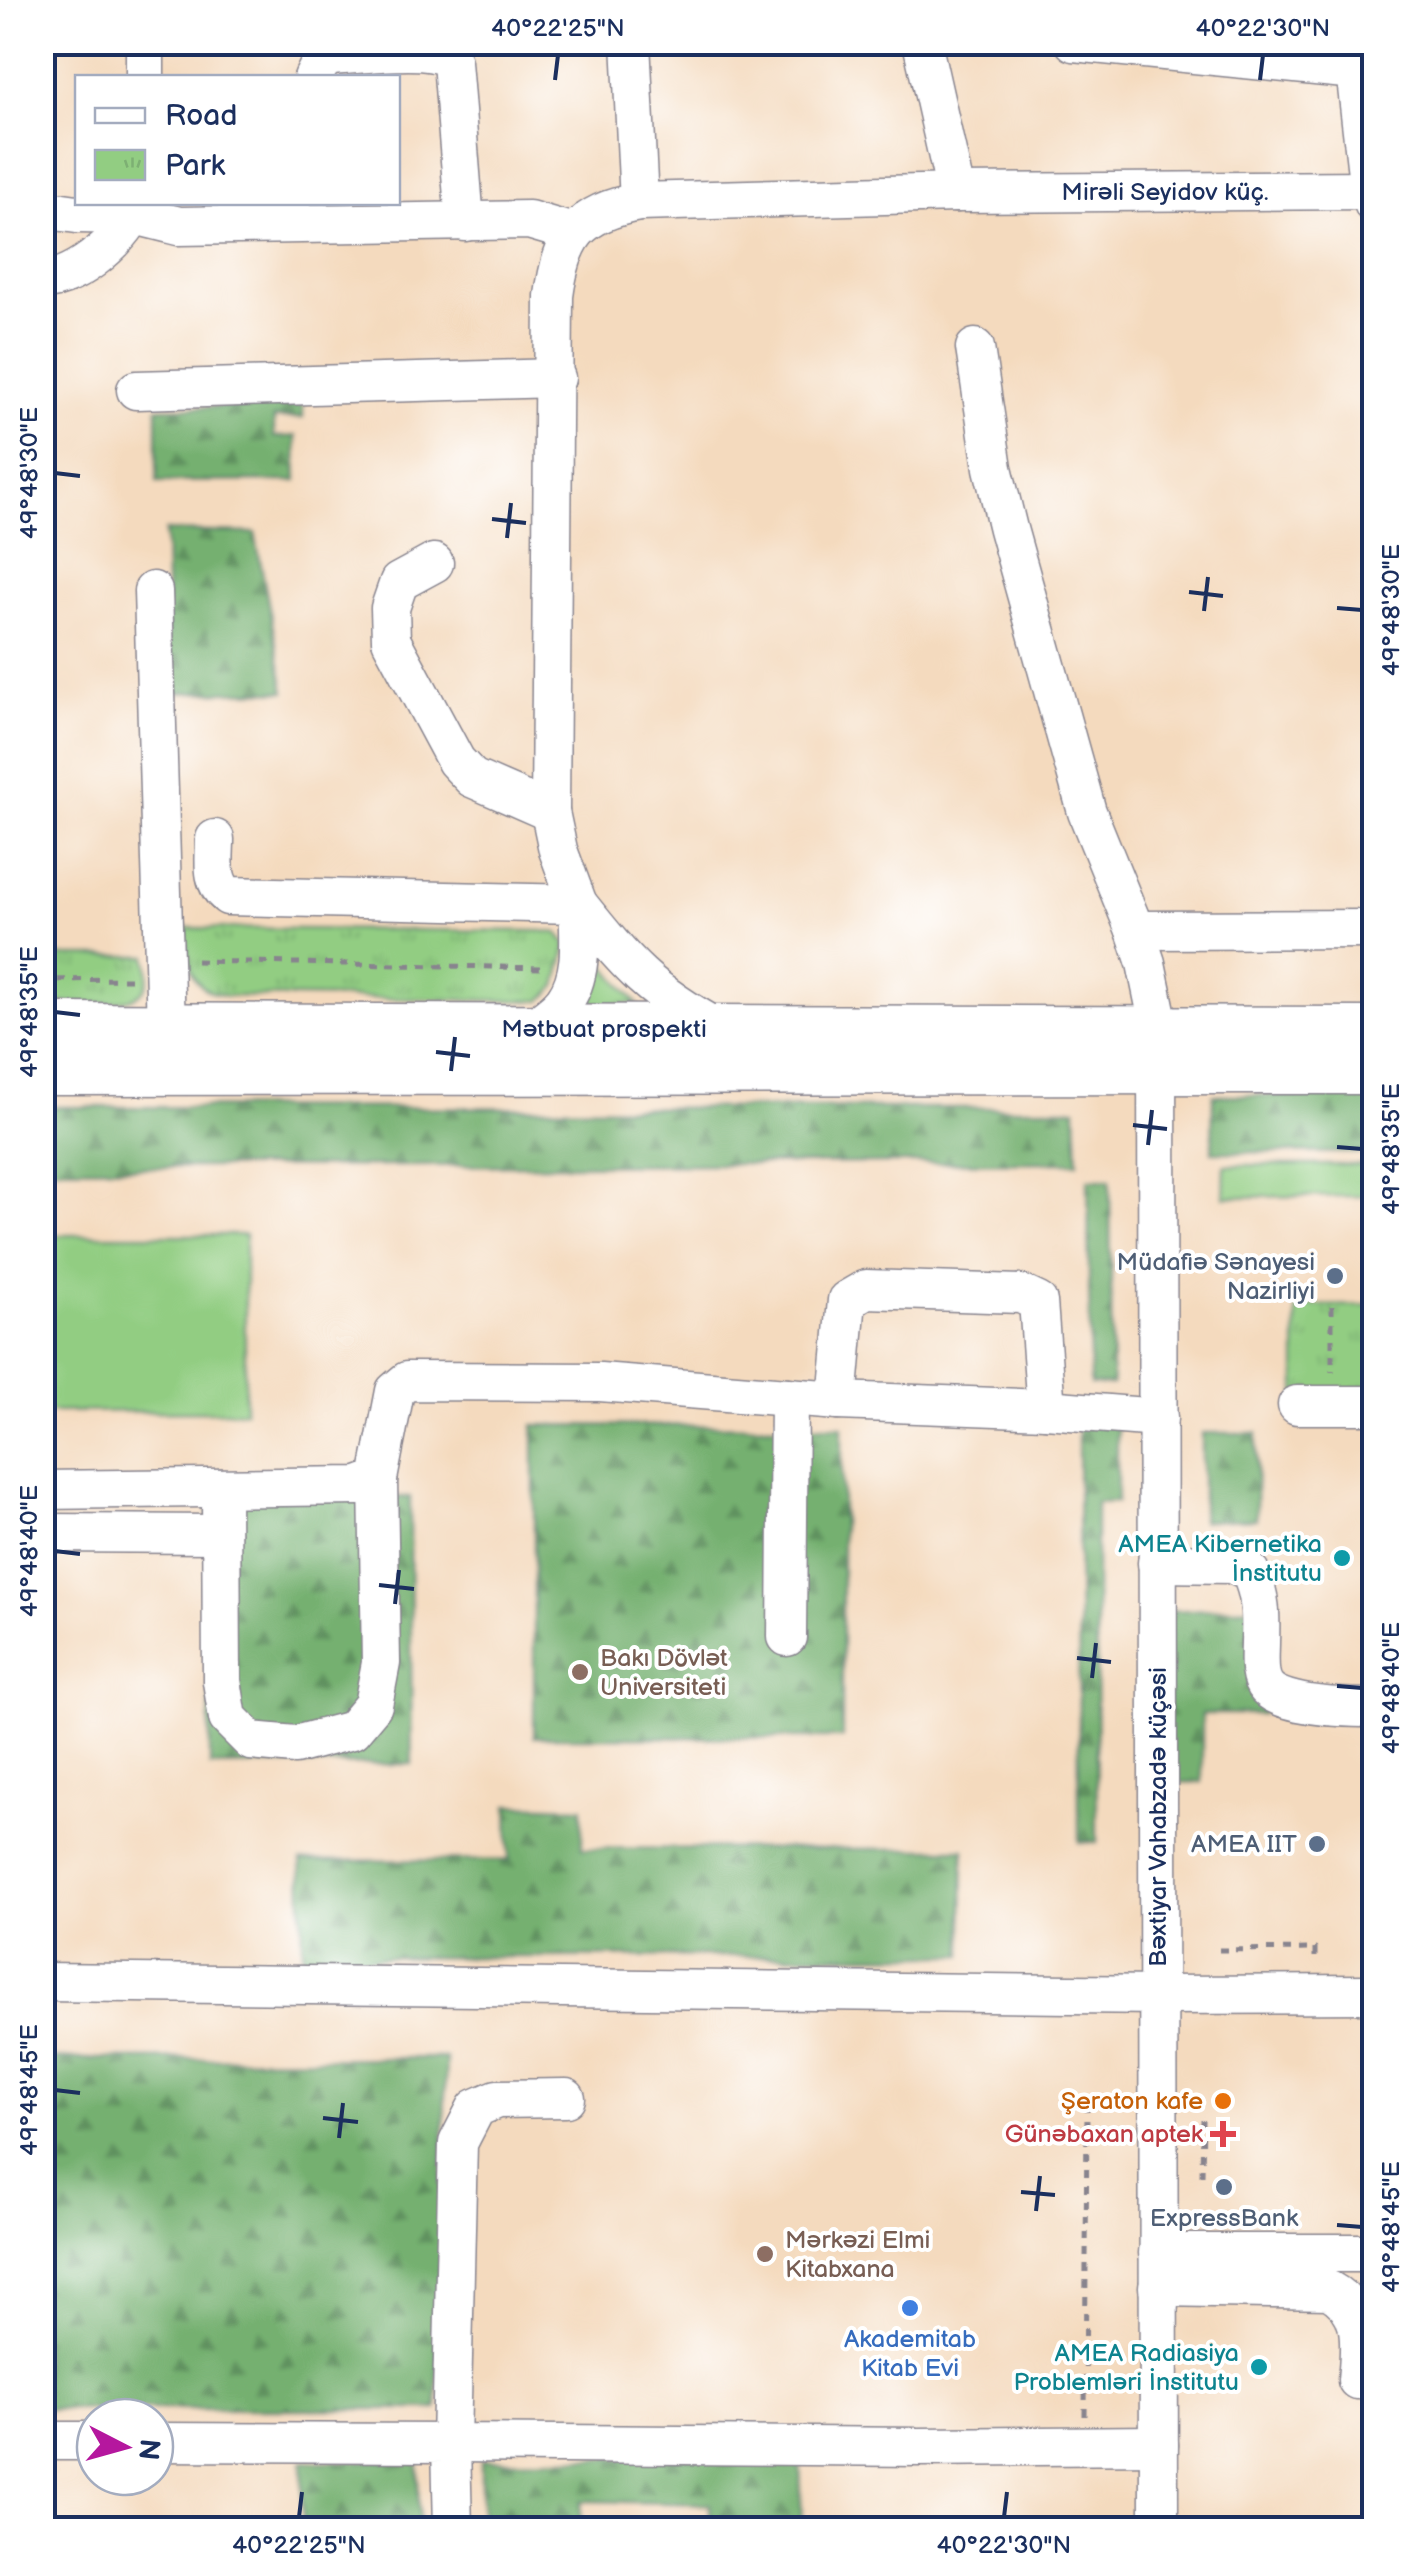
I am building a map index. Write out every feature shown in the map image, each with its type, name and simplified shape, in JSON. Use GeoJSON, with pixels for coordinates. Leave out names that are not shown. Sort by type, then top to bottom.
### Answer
{"type":"FeatureCollection","features":[{"type":"Feature","properties":{"kind":"main road","name":"Mətbuat prospekti"},"geometry":{"type":"LineString","coordinates":[[42,1027],[719,1029],[1106,1050]]}},
{"type":"Feature","properties":{"kind":"main road"},"geometry":{"type":"LineString","coordinates":[[1106,1050],[1158,1068],[1207,1050],[1374,1031]]}},
{"type":"Feature","properties":{"kind":"main road","name":"Mətbuat prospekti"},"geometry":{"type":"LineString","coordinates":[[42,1071],[1106,1050]]}},
{"type":"Feature","properties":{"kind":"main road"},"geometry":{"type":"LineString","coordinates":[[1207,1050],[1374,1070]]}},
{"type":"Feature","properties":{"kind":"street"},"geometry":{"type":"LineString","coordinates":[[144,42],[145,75]]}},
{"type":"Feature","properties":{"kind":"street"},"geometry":{"type":"LineString","coordinates":[[631,42],[639,202]]}},
{"type":"Feature","properties":{"kind":"street"},"geometry":{"type":"LineString","coordinates":[[922,42],[956,193]]}},
{"type":"Feature","properties":{"kind":"street"},"geometry":{"type":"LineString","coordinates":[[1074,42],[1213,50],[1365,69],[1373,195]]}},
{"type":"Feature","properties":{"kind":"street"},"geometry":{"type":"LineString","coordinates":[[315,75],[321,62],[331,56],[427,51],[444,54],[452,62],[465,222]]}},
{"type":"Feature","properties":{"kind":"street","name":"Mirəli Seyidov küç."},"geometry":{"type":"LineString","coordinates":[[573,233],[596,214],[639,202],[956,193],[1373,195]]}},
{"type":"Feature","properties":{"kind":"street"},"geometry":{"type":"LineString","coordinates":[[42,209],[77,214],[137,209],[179,226],[315,213],[465,222],[529,220],[573,233],[558,266],[554,296],[550,812],[558,850],[578,904],[580,944],[574,981],[563,1002],[532,1028]]}},
{"type":"Feature","properties":{"kind":"street"},"geometry":{"type":"LineString","coordinates":[[42,280],[84,268],[137,209]]}},
{"type":"Feature","properties":{"kind":"street","name":"Bəxtiyar Vahabzadə küçəsi"},"geometry":{"type":"LineString","coordinates":[[975,348],[1008,529],[1087,812],[1135,930],[1154,996],[1158,1068],[1159,2530]]}},
{"type":"Feature","properties":{"kind":"street"},"geometry":{"type":"LineString","coordinates":[[136,390],[556,378]]}},
{"type":"Feature","properties":{"kind":"street"},"geometry":{"type":"LineString","coordinates":[[434,562],[400,582],[390,608],[391,640],[464,770],[472,778],[550,812]]}},
{"type":"Feature","properties":{"kind":"street"},"geometry":{"type":"LineString","coordinates":[[154,591],[166,1028]]}},
{"type":"Feature","properties":{"kind":"street"},"geometry":{"type":"LineString","coordinates":[[215,839],[215,880],[218,889],[228,896],[578,904]]}},
{"type":"Feature","properties":{"kind":"street"},"geometry":{"type":"LineString","coordinates":[[578,904],[629,968],[677,1006],[719,1029]]}},
{"type":"Feature","properties":{"kind":"street"},"geometry":{"type":"LineString","coordinates":[[1135,930],[1374,929]]}},
{"type":"Feature","properties":{"kind":"street"},"geometry":{"type":"LineString","coordinates":[[838,1401],[847,1300],[866,1289],[1002,1293],[1021,1294],[1038,1302],[1046,1409]]}},
{"type":"Feature","properties":{"kind":"street"},"geometry":{"type":"LineString","coordinates":[[221,1488],[222,1681],[228,1718],[251,1741],[295,1745],[352,1730],[373,1705],[381,1663],[378,1479],[394,1391],[407,1381],[600,1382],[838,1401],[1046,1409],[1158,1418]]}},
{"type":"Feature","properties":{"kind":"street"},"geometry":{"type":"LineString","coordinates":[[787,1636],[789,1397]]}},
{"type":"Feature","properties":{"kind":"street"},"geometry":{"type":"LineString","coordinates":[[1297,1405],[1374,1405]]}},
{"type":"Feature","properties":{"kind":"street"},"geometry":{"type":"LineString","coordinates":[[42,1490],[359,1486],[378,1479]]}},
{"type":"Feature","properties":{"kind":"street"},"geometry":{"type":"LineString","coordinates":[[42,1533],[221,1534]]}},
{"type":"Feature","properties":{"kind":"street"},"geometry":{"type":"LineString","coordinates":[[1157,1563],[1232,1564],[1250,1572],[1259,1590],[1260,1668],[1265,1687],[1280,1698],[1345,1708],[1374,1708]]}},
{"type":"Feature","properties":{"kind":"street"},"geometry":{"type":"LineString","coordinates":[[42,1982],[1374,1994]]}},
{"type":"Feature","properties":{"kind":"street"},"geometry":{"type":"LineString","coordinates":[[452,2530],[458,2143],[476,2108],[497,2098],[566,2098]]}},
{"type":"Feature","properties":{"kind":"street"},"geometry":{"type":"LineString","coordinates":[[1158,2270],[1374,2253]]}},
{"type":"Feature","properties":{"kind":"street"},"geometry":{"type":"LineString","coordinates":[[1158,2270],[1277,2287],[1329,2290],[1342,2297],[1358,2320],[1361,2336],[1357,2380]]}},
{"type":"Feature","properties":{"kind":"street"},"geometry":{"type":"LineString","coordinates":[[42,2441],[75,2441]]}},
{"type":"Feature","properties":{"kind":"street"},"geometry":{"type":"LineString","coordinates":[[175,2442],[1159,2445]]}},
{"type":"Feature","properties":{"kind":"path"},"geometry":{"type":"LineString","coordinates":[[188,960],[564,968]]}},
{"type":"Feature","properties":{"kind":"path"},"geometry":{"type":"LineString","coordinates":[[42,980],[149,979]]}},
{"type":"Feature","properties":{"kind":"path"},"geometry":{"type":"LineString","coordinates":[[1332,1306],[1332,1383]]}},
{"type":"Feature","properties":{"kind":"path"},"geometry":{"type":"LineString","coordinates":[[1219,1950],[1296,1950]]}},
{"type":"Feature","properties":{"kind":"path"},"geometry":{"type":"LineString","coordinates":[[1085,2444],[1088,2108]]}},
{"type":"Feature","properties":{"kind":"path"},"geometry":{"type":"LineString","coordinates":[[1202,2119],[1202,2176]]}},
{"type":"Feature","properties":{"kind":"green space"},"geometry":{"type":"Polygon","coordinates":[[[303,405],[303,418],[274,418],[274,437],[296,436],[297,481],[157,482],[157,408],[303,405]]]}},
{"type":"Feature","properties":{"kind":"green space"},"geometry":{"type":"Polygon","coordinates":[[[165,531],[255,533],[285,691],[168,693],[165,531]]]}},
{"type":"Feature","properties":{"kind":"green space"},"geometry":{"type":"Polygon","coordinates":[[[186,928],[543,931],[558,933],[567,945],[557,986],[541,1001],[226,996],[213,993],[197,981],[189,963],[186,928]]]}},
{"type":"Feature","properties":{"kind":"green space"},"geometry":{"type":"Polygon","coordinates":[[[596,954],[637,1004],[582,1003],[596,954]]]}},
{"type":"Feature","properties":{"kind":"green space"},"geometry":{"type":"Polygon","coordinates":[[[42,956],[147,956],[148,980],[138,995],[114,1002],[43,1003],[42,956]]]}},
{"type":"Feature","properties":{"kind":"green space"},"geometry":{"type":"Polygon","coordinates":[[[1213,1095],[1374,1096],[1374,1153],[1212,1152],[1213,1095]]]}},
{"type":"Feature","properties":{"kind":"green space"},"geometry":{"type":"Polygon","coordinates":[[[42,1107],[1076,1108],[1078,1162],[43,1168],[42,1107]]]}},
{"type":"Feature","properties":{"kind":"green space"},"geometry":{"type":"Polygon","coordinates":[[[1225,1165],[1374,1165],[1374,1196],[1224,1197],[1225,1165]]]}},
{"type":"Feature","properties":{"kind":"green space"},"geometry":{"type":"Polygon","coordinates":[[[1088,1179],[1110,1179],[1112,1385],[1090,1385],[1088,1179]]]}},
{"type":"Feature","properties":{"kind":"green space"},"geometry":{"type":"Polygon","coordinates":[[[43,1235],[245,1235],[245,1411],[43,1412],[43,1235]]]}},
{"type":"Feature","properties":{"kind":"green space"},"geometry":{"type":"Polygon","coordinates":[[[1374,1305],[1374,1398],[1296,1399],[1296,1306],[1374,1305]]]}},
{"type":"Feature","properties":{"kind":"green space"},"geometry":{"type":"Polygon","coordinates":[[[534,1425],[842,1426],[842,1738],[534,1737],[534,1425]]]}},
{"type":"Feature","properties":{"kind":"green space"},"geometry":{"type":"Polygon","coordinates":[[[1078,1425],[1117,1425],[1117,1502],[1096,1503],[1097,1842],[1079,1842],[1078,1425]]]}},
{"type":"Feature","properties":{"kind":"green space"},"geometry":{"type":"Polygon","coordinates":[[[1202,1433],[1257,1433],[1256,1519],[1202,1521],[1202,1433]]]}},
{"type":"Feature","properties":{"kind":"green space"},"geometry":{"type":"Polygon","coordinates":[[[410,1497],[412,1764],[210,1766],[208,1498],[410,1497]]]}},
{"type":"Feature","properties":{"kind":"green space"},"geometry":{"type":"Polygon","coordinates":[[[1257,1607],[1263,1714],[1202,1714],[1202,1782],[1168,1783],[1166,1611],[1257,1607]]]}},
{"type":"Feature","properties":{"kind":"green space"},"geometry":{"type":"Polygon","coordinates":[[[508,1805],[582,1807],[582,1848],[964,1849],[963,1955],[303,1958],[301,1861],[509,1860],[508,1805]]]}},
{"type":"Feature","properties":{"kind":"green space"},"geometry":{"type":"Polygon","coordinates":[[[446,2058],[437,2409],[175,2409],[175,2397],[75,2397],[75,2409],[43,2409],[42,2059],[446,2058]]]}},
{"type":"Feature","properties":{"kind":"green space"},"geometry":{"type":"Polygon","coordinates":[[[800,2456],[802,2529],[710,2529],[710,2504],[581,2501],[580,2529],[481,2530],[481,2460],[800,2456]]]}},
{"type":"Feature","properties":{"kind":"green space"},"geometry":{"type":"Polygon","coordinates":[[[418,2460],[419,2529],[303,2529],[302,2462],[418,2460]]]}},
{"type":"Feature","properties":{"kind":"place","name":"Müdafiə Sənayesi Nazirliyi"},"geometry":{"type":"Point","coordinates":[1335,1276]}},
{"type":"Feature","properties":{"kind":"place","name":"AMEA Kibernetika İnstitutu"},"geometry":{"type":"Point","coordinates":[1342,1558]}},
{"type":"Feature","properties":{"kind":"place","name":"Bakı Dövlət Universiteti"},"geometry":{"type":"Point","coordinates":[580,1672]}},
{"type":"Feature","properties":{"kind":"place","name":"AMEA IIT"},"geometry":{"type":"Point","coordinates":[1317,1844]}},
{"type":"Feature","properties":{"kind":"place","name":"Şeraton kafe"},"geometry":{"type":"Point","coordinates":[1223,2101]}},
{"type":"Feature","properties":{"kind":"place","name":"Günəbaxan aptek"},"geometry":{"type":"Point","coordinates":[1223,2134]}},
{"type":"Feature","properties":{"kind":"place","name":"ExpressBank"},"geometry":{"type":"Point","coordinates":[1224,2187]}},
{"type":"Feature","properties":{"kind":"place","name":"Mərkəzi Elmi Kitabxana"},"geometry":{"type":"Point","coordinates":[765,2254]}},
{"type":"Feature","properties":{"kind":"place","name":"Akademitab Kitab Evi"},"geometry":{"type":"Point","coordinates":[910,2308]}},
{"type":"Feature","properties":{"kind":"place","name":"AMEA Radiasiya Problemləri İnstitutu"},"geometry":{"type":"Point","coordinates":[1259,2367]}}]}
